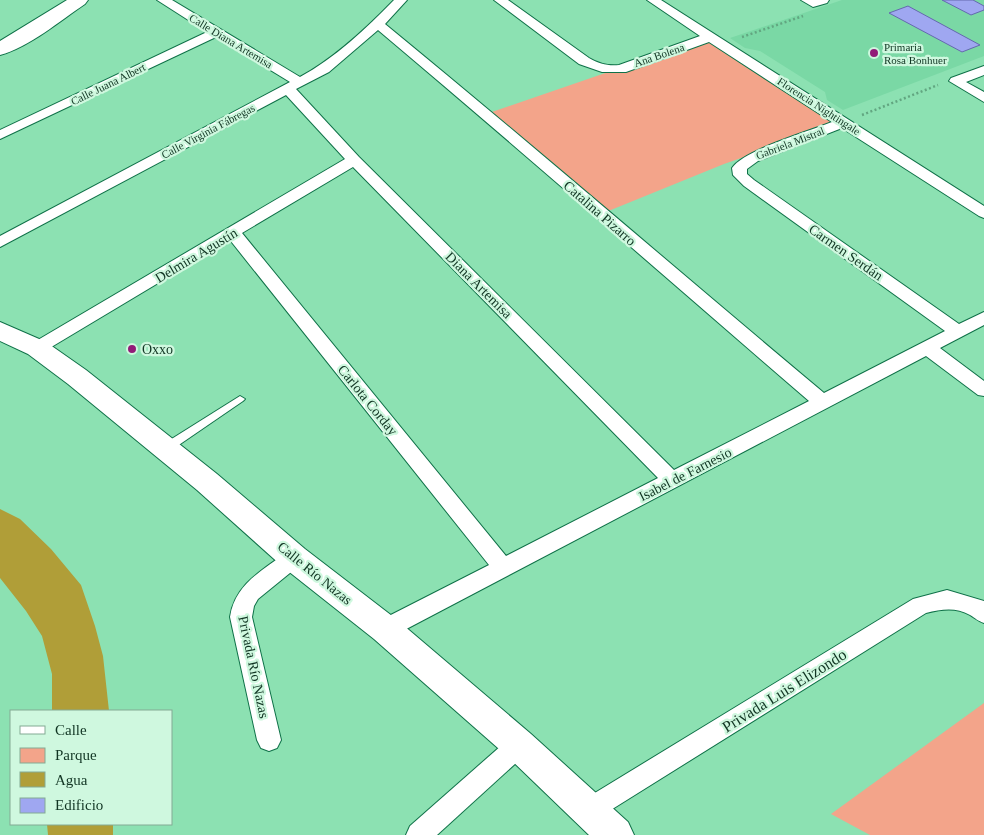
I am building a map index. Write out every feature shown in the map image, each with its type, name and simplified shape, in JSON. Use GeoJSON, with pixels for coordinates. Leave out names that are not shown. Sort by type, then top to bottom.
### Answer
{"type":"FeatureCollection","features":[{"type":"Feature","properties":{"kind":"street"},"geometry":{"type":"LineString","coordinates":[[0,49],[29,34],[79,0]]}},
{"type":"Feature","properties":{"kind":"street","name":"Calle Diana Artemisa"},"geometry":{"type":"LineString","coordinates":[[163,0],[216,32],[294,86]]}},
{"type":"Feature","properties":{"kind":"street","name":"Calle Virginia Fábregas"},"geometry":{"type":"LineString","coordinates":[[0,242],[294,86],[332,63],[378,24],[401,0]]}},
{"type":"Feature","properties":{"kind":"street","name":"Ana Bolena"},"geometry":{"type":"LineString","coordinates":[[500,0],[593,67],[606,70],[621,69],[710,37]]}},
{"type":"Feature","properties":{"kind":"street","name":"Florencia Nightingale"},"geometry":{"type":"LineString","coordinates":[[653,0],[984,213]]}},
{"type":"Feature","properties":{"kind":"street","name":"Catalina Pizarro"},"geometry":{"type":"LineString","coordinates":[[378,24],[540,159],[601,214],[822,402]]}},
{"type":"Feature","properties":{"kind":"street","name":"Calle Juana Albert"},"geometry":{"type":"LineString","coordinates":[[0,135],[216,32]]}},
{"type":"Feature","properties":{"kind":"street"},"geometry":{"type":"LineString","coordinates":[[956,81],[984,70]]}},
{"type":"Feature","properties":{"kind":"street"},"geometry":{"type":"LineString","coordinates":[[956,81],[984,98]]}},
{"type":"Feature","properties":{"kind":"street","name":"Diana Artemisa"},"geometry":{"type":"LineString","coordinates":[[294,86],[354,160],[672,480]]}},
{"type":"Feature","properties":{"kind":"street","name":"Gabriela Mistral"},"geometry":{"type":"LineString","coordinates":[[739,168],[753,158],[844,122]]}},
{"type":"Feature","properties":{"kind":"street","name":"Delmira Agustín"},"geometry":{"type":"LineString","coordinates":[[37,348],[354,160]]}},
{"type":"Feature","properties":{"kind":"street","name":"Carmen Serdán"},"geometry":{"type":"LineString","coordinates":[[739,168],[740,175],[749,183],[958,332]]}},
{"type":"Feature","properties":{"kind":"street","name":"Carlota Corday"},"geometry":{"type":"LineString","coordinates":[[233,233],[503,568]]}},
{"type":"Feature","properties":{"kind":"street","name":"Isabel de Farnesio"},"geometry":{"type":"LineString","coordinates":[[385,629],[984,318]]}},
{"type":"Feature","properties":{"kind":"street","name":"Calle Río Nazas"},"geometry":{"type":"LineString","coordinates":[[0,331],[37,348],[77,377],[166,449],[294,558],[385,629],[519,745],[615,835]]}},
{"type":"Feature","properties":{"kind":"street"},"geometry":{"type":"LineString","coordinates":[[927,348],[984,390]]}},
{"type":"Feature","properties":{"kind":"street","name":"Privada Río Nazas"},"geometry":{"type":"LineString","coordinates":[[269,740],[241,618],[243,604],[250,593],[294,558]]}},
{"type":"Feature","properties":{"kind":"street","name":"Privada Luis Elizondo"},"geometry":{"type":"LineString","coordinates":[[589,810],[921,605],[946,599],[977,608],[984,614]]}},
{"type":"Feature","properties":{"kind":"street"},"geometry":{"type":"LineString","coordinates":[[420,835],[519,745]]}},
{"type":"Feature","properties":{"kind":"lane"},"geometry":{"type":"LineString","coordinates":[[166,449],[240,399]]}},
{"type":"Feature","properties":{"kind":"path"},"geometry":{"type":"LineString","coordinates":[[710,37],[734,40],[814,12],[814,1]]}},
{"type":"Feature","properties":{"kind":"path"},"geometry":{"type":"LineString","coordinates":[[844,122],[936,85],[956,81]]}},
{"type":"Feature","properties":{"kind":"shaded area","name":"Primaria Rosa Bonhuer"},"geometry":{"type":"Polygon","coordinates":[[[842,0],[984,0],[984,56],[843,110],[827,100],[825,92],[760,51],[745,48],[730,38],[842,0]]]}},
{"type":"Feature","properties":{"kind":"green space"},"geometry":{"type":"Polygon","coordinates":[[[710,37],[844,122],[724,164],[601,214],[486,114],[710,37]]]}},
{"type":"Feature","properties":{"kind":"green space"},"geometry":{"type":"Polygon","coordinates":[[[984,703],[984,835],[870,835],[831,814],[984,703]]]}},
{"type":"Feature","properties":{"kind":"water"},"geometry":{"type":"Polygon","coordinates":[[[0,509],[20,519],[51,549],[81,585],[103,656],[109,710],[52,710],[52,674],[42,636],[26,611],[0,578],[0,509]]]}},
{"type":"Feature","properties":{"kind":"water"},"geometry":{"type":"Polygon","coordinates":[[[47,825],[113,825],[113,835],[48,835],[47,825]]]}},
{"type":"Feature","properties":{"kind":"building"},"geometry":{"type":"Polygon","coordinates":[[[942,0],[973,0],[984,6],[984,10],[971,15],[942,0]]]}},
{"type":"Feature","properties":{"kind":"building"},"geometry":{"type":"Polygon","coordinates":[[[908,6],[980,45],[962,52],[889,13],[908,6]]]}},
{"type":"Feature","properties":{"kind":"place","name":"Primaria Rosa Bonhuer"},"geometry":{"type":"Point","coordinates":[874,53]}},
{"type":"Feature","properties":{"kind":"place","name":"Oxxo"},"geometry":{"type":"Point","coordinates":[132,349]}}]}
